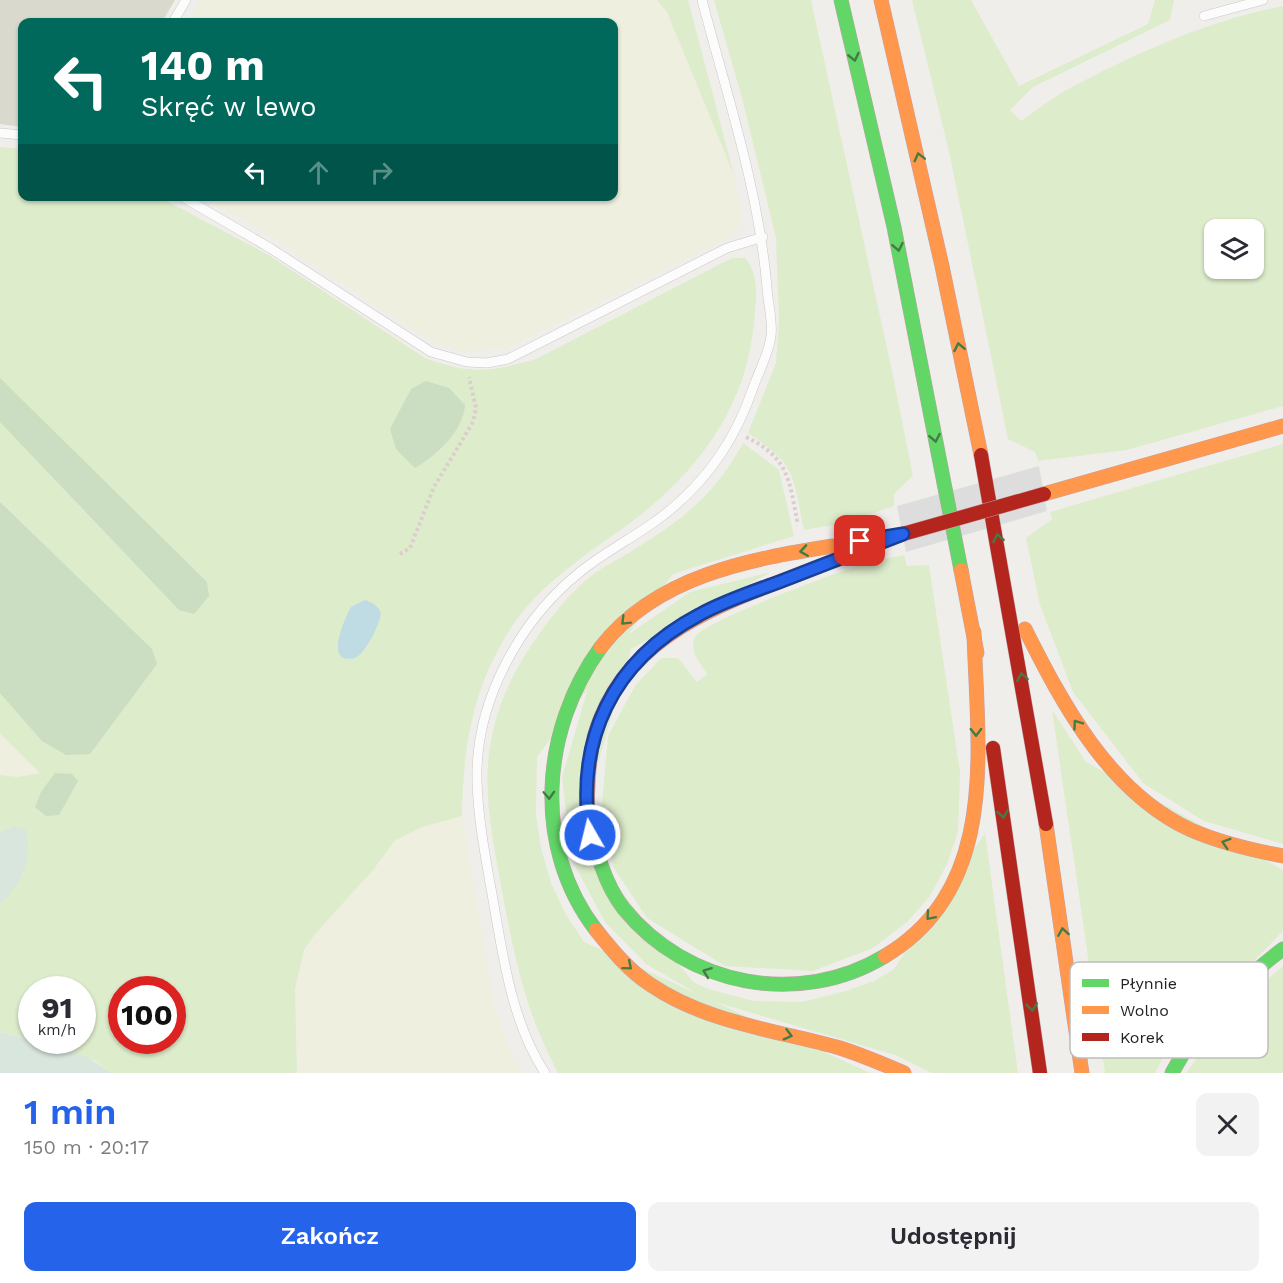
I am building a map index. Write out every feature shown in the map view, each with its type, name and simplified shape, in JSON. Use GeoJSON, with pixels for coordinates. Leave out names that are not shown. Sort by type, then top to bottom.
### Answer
{"type":"FeatureCollection","features":[{"type":"Feature","properties":{"kind":"highway"},"geometry":{"type":"LineString","coordinates":[[841,0],[894,227],[974,632],[1025,956],[1040,1073]]}},
{"type":"Feature","properties":{"kind":"highway"},"geometry":{"type":"LineString","coordinates":[[881,0],[934,219],[1008,596],[1041,787],[1070,989]]}},
{"type":"Feature","properties":{"kind":"highway"},"geometry":{"type":"LineString","coordinates":[[974,632],[977,796],[969,839],[959,874],[940,904],[910,939],[877,962],[816,985],[758,987],[725,979],[692,966],[667,951],[659,946],[617,899],[599,865],[590,835],[585,807],[586,772],[593,739],[609,699],[633,665],[662,638],[699,615],[903,534],[1283,426]]}},
{"type":"Feature","properties":{"kind":"highway"},"geometry":{"type":"LineString","coordinates":[[903,534],[774,555],[705,575],[661,594],[630,616],[598,649],[577,682],[563,713],[553,747],[549,783],[552,827],[557,854],[569,887],[590,924],[616,956],[650,984],[689,1006],[857,1054],[904,1073]]}},
{"type":"Feature","properties":{"kind":"highway"},"geometry":{"type":"LineString","coordinates":[[1008,596],[1044,668],[1071,714],[1098,753],[1139,796],[1182,824],[1223,843],[1283,856]]}},
{"type":"Feature","properties":{"kind":"highway"},"geometry":{"type":"LineString","coordinates":[[1264,962],[1283,949]]}},
{"type":"Feature","properties":{"kind":"highway"},"geometry":{"type":"LineString","coordinates":[[1080,1058],[1082,1073]]}},
{"type":"Feature","properties":{"kind":"highway"},"geometry":{"type":"LineString","coordinates":[[1172,1073],[1179,1058]]}},
{"type":"Feature","properties":{"kind":"lane"},"geometry":{"type":"LineString","coordinates":[[175,18],[186,0]]}},
{"type":"Feature","properties":{"kind":"lane"},"geometry":{"type":"LineString","coordinates":[[545,1073],[518,1018],[503,954],[480,825],[477,778],[482,731],[501,671],[520,635],[546,603],[581,571],[653,523],[691,493],[723,453],[748,403],[771,336],[763,237],[702,0]]}},
{"type":"Feature","properties":{"kind":"lane"},"geometry":{"type":"LineString","coordinates":[[1204,16],[1263,0]]}},
{"type":"Feature","properties":{"kind":"lane"},"geometry":{"type":"LineString","coordinates":[[0,133],[18,135]]}},
{"type":"Feature","properties":{"kind":"lane"},"geometry":{"type":"LineString","coordinates":[[190,201],[270,248],[431,352],[466,362],[487,363],[508,359],[728,248],[763,237]]}},
{"type":"Feature","properties":{"kind":"path"},"geometry":{"type":"LineString","coordinates":[[400,554],[410,549],[434,487],[473,422],[476,408],[466,362]]}},
{"type":"Feature","properties":{"kind":"path"},"geometry":{"type":"LineString","coordinates":[[734,431],[766,446],[787,472],[800,536]]}},
{"type":"Feature","properties":{"kind":"shaded area"},"geometry":{"type":"Polygon","coordinates":[[[0,0],[175,0],[164,18],[18,18],[18,126],[0,124],[0,0]]]}},
{"type":"Feature","properties":{"kind":"shaded area"},"geometry":{"type":"Polygon","coordinates":[[[14,826],[26,830],[27,861],[20,879],[0,904],[0,832],[14,826]]]}},
{"type":"Feature","properties":{"kind":"shaded area"},"geometry":{"type":"Polygon","coordinates":[[[0,1032],[18,1036],[18,1054],[78,1054],[99,1064],[111,1073],[0,1073],[0,1032]]]}},
{"type":"Feature","properties":{"kind":"green space"},"geometry":{"type":"Polygon","coordinates":[[[200,0],[657,0],[667,12],[734,175],[742,212],[741,224],[733,236],[507,349],[460,351],[436,344],[254,226],[208,201],[618,201],[618,18],[189,18],[200,0]]]}},
{"type":"Feature","properties":{"kind":"green space"},"geometry":{"type":"Polygon","coordinates":[[[657,0],[688,0],[734,175],[667,12],[657,0]]]}},
{"type":"Feature","properties":{"kind":"green space"},"geometry":{"type":"Polygon","coordinates":[[[714,0],[811,0],[913,476],[894,494],[894,506],[844,523],[804,530],[794,484],[785,464],[776,454],[748,433],[776,363],[779,319],[776,238],[742,98],[714,0]]]}},
{"type":"Feature","properties":{"kind":"green space"},"geometry":{"type":"Polygon","coordinates":[[[912,0],[971,0],[1019,86],[1148,24],[1155,0],[1174,0],[1170,20],[1033,87],[1010,110],[1021,121],[1051,99],[1147,50],[1200,29],[1283,6],[1283,406],[1127,450],[1038,461],[1035,452],[1008,439],[950,156],[912,0]]]}},
{"type":"Feature","properties":{"kind":"green space"},"geometry":{"type":"Polygon","coordinates":[[[0,147],[18,149],[18,201],[167,201],[267,254],[425,358],[455,367],[493,369],[536,359],[732,258],[745,258],[750,264],[755,280],[756,297],[749,353],[741,383],[729,411],[713,438],[674,485],[626,526],[547,586],[509,631],[486,675],[472,720],[465,767],[462,816],[422,827],[395,840],[374,869],[315,934],[304,950],[295,989],[297,1073],[111,1073],[96,1061],[74,1054],[96,1054],[96,976],[18,976],[18,1037],[0,1032],[0,904],[24,872],[14,826],[0,832],[0,775],[18,777],[40,773],[0,734],[0,147]]]}},
{"type":"Feature","properties":{"kind":"green space"},"geometry":{"type":"Polygon","coordinates":[[[0,378],[207,582],[209,596],[194,614],[179,610],[0,422],[0,378]]]}},
{"type":"Feature","properties":{"kind":"green space"},"geometry":{"type":"Polygon","coordinates":[[[426,381],[449,388],[465,405],[459,424],[448,441],[415,468],[396,449],[390,429],[411,389],[426,381]]]}},
{"type":"Feature","properties":{"kind":"green space"},"geometry":{"type":"Polygon","coordinates":[[[743,443],[779,470],[794,536],[673,574],[537,757],[536,815],[541,848],[551,883],[565,913],[584,942],[870,1073],[558,1073],[538,1030],[524,989],[513,947],[492,835],[488,804],[488,775],[490,747],[496,717],[508,687],[525,655],[568,598],[596,572],[629,553],[683,516],[721,477],[743,443]]]}},
{"type":"Feature","properties":{"kind":"green space"},"geometry":{"type":"Polygon","coordinates":[[[1283,444],[1283,844],[1204,821],[1143,783],[1073,692],[1040,605],[1026,538],[1052,519],[1050,512],[1283,444]]]}},
{"type":"Feature","properties":{"kind":"green space"},"geometry":{"type":"Polygon","coordinates":[[[0,502],[152,649],[157,664],[90,754],[66,755],[42,741],[0,693],[0,502]]]}},
{"type":"Feature","properties":{"kind":"green space"},"geometry":{"type":"Polygon","coordinates":[[[904,555],[907,566],[929,565],[960,772],[958,832],[947,864],[930,896],[908,921],[873,948],[813,971],[725,966],[647,918],[614,868],[601,816],[608,736],[635,686],[661,658],[678,658],[697,682],[707,674],[696,657],[693,647],[695,637],[704,629],[748,608],[808,584],[873,561],[904,555]]]}},
{"type":"Feature","properties":{"kind":"green space"},"geometry":{"type":"Polygon","coordinates":[[[771,572],[631,649],[577,836],[693,982],[708,989],[754,1001],[802,1002],[874,981],[894,969],[985,833],[1018,1073],[932,1073],[895,1055],[708,1000],[646,964],[605,922],[572,860],[562,777],[589,685],[626,636],[690,592],[771,572]]]}},
{"type":"Feature","properties":{"kind":"green space"},"geometry":{"type":"Polygon","coordinates":[[[1052,710],[1086,762],[1283,870],[1283,931],[1253,962],[1089,962],[1052,710]]]}},
{"type":"Feature","properties":{"kind":"green space"},"geometry":{"type":"Polygon","coordinates":[[[0,734],[40,773],[18,777],[0,775],[0,734]]]}},
{"type":"Feature","properties":{"kind":"green space"},"geometry":{"type":"Polygon","coordinates":[[[55,773],[72,774],[78,781],[59,815],[46,816],[35,807],[41,792],[55,773]]]}},
{"type":"Feature","properties":{"kind":"green space"},"geometry":{"type":"Polygon","coordinates":[[[462,816],[495,1008],[512,1056],[522,1073],[297,1073],[295,989],[304,950],[315,934],[374,869],[395,840],[422,827],[462,816]]]}},
{"type":"Feature","properties":{"kind":"green space"},"geometry":{"type":"Polygon","coordinates":[[[1283,966],[1283,1073],[1186,1073],[1197,1058],[1268,1058],[1268,979],[1283,966]]]}},
{"type":"Feature","properties":{"kind":"green space"},"geometry":{"type":"Polygon","coordinates":[[[1103,1058],[1163,1058],[1155,1073],[1105,1073],[1103,1058]]]}},
{"type":"Feature","properties":{"kind":"water"},"geometry":{"type":"Polygon","coordinates":[[[365,600],[379,609],[379,621],[368,644],[359,655],[355,658],[345,658],[340,655],[338,648],[341,629],[351,607],[365,600]]]}},
{"type":"Feature","properties":{"kind":"pier"},"geometry":{"type":"Polygon","coordinates":[[[1039,466],[1047,511],[906,552],[897,506],[1039,466]]]}},
{"type":"Feature","properties":{"kind":"traffic: fast"},"geometry":{"type":"LineString","coordinates":[[841,0],[894,227],[961,570]]}},
{"type":"Feature","properties":{"kind":"traffic: fast"},"geometry":{"type":"LineString","coordinates":[[596,930],[575,897],[561,862],[554,826],[552,788],[556,751],[566,714],[581,679],[601,647]]}},
{"type":"Feature","properties":{"kind":"traffic: fast"},"geometry":{"type":"LineString","coordinates":[[587,811],[600,862],[616,898],[650,935],[679,956],[712,971],[746,981],[781,984],[817,981],[852,972],[885,956]]}},
{"type":"Feature","properties":{"kind":"traffic: fast"},"geometry":{"type":"LineString","coordinates":[[1266,962],[1283,949]]}},
{"type":"Feature","properties":{"kind":"traffic: fast"},"geometry":{"type":"LineString","coordinates":[[1172,1073],[1181,1058]]}},
{"type":"Feature","properties":{"kind":"traffic: slow"},"geometry":{"type":"LineString","coordinates":[[881,0],[942,266],[981,455]]}},
{"type":"Feature","properties":{"kind":"traffic: slow"},"geometry":{"type":"LineString","coordinates":[[1044,494],[1283,426]]}},
{"type":"Feature","properties":{"kind":"traffic: slow"},"geometry":{"type":"LineString","coordinates":[[587,811],[591,752],[601,717],[616,689],[635,664],[657,644],[683,626],[739,598],[903,534]]}},
{"type":"Feature","properties":{"kind":"traffic: slow"},"geometry":{"type":"LineString","coordinates":[[601,647],[623,623],[649,603],[677,587],[738,565],[833,546]]}},
{"type":"Feature","properties":{"kind":"traffic: slow"},"geometry":{"type":"LineString","coordinates":[[961,570],[977,653]]}},
{"type":"Feature","properties":{"kind":"traffic: slow"},"geometry":{"type":"LineString","coordinates":[[1025,629],[1073,716],[1092,744],[1136,794],[1162,814],[1191,830],[1236,846],[1283,856]]}},
{"type":"Feature","properties":{"kind":"traffic: slow"},"geometry":{"type":"LineString","coordinates":[[885,956],[922,927],[948,892],[965,853],[974,811],[978,767],[974,632]]}},
{"type":"Feature","properties":{"kind":"traffic: slow"},"geometry":{"type":"LineString","coordinates":[[1046,824],[1070,990]]}},
{"type":"Feature","properties":{"kind":"traffic: slow"},"geometry":{"type":"LineString","coordinates":[[596,930],[628,967],[673,998],[742,1024],[840,1048],[904,1073]]}},
{"type":"Feature","properties":{"kind":"traffic: slow"},"geometry":{"type":"LineString","coordinates":[[1080,1058],[1082,1073]]}},
{"type":"Feature","properties":{"kind":"traffic: jam"},"geometry":{"type":"LineString","coordinates":[[981,455],[1046,824]]}},
{"type":"Feature","properties":{"kind":"traffic: jam"},"geometry":{"type":"LineString","coordinates":[[903,534],[1044,494]]}},
{"type":"Feature","properties":{"kind":"traffic: jam"},"geometry":{"type":"LineString","coordinates":[[993,748],[1040,1073]]}},
{"type":"Feature","properties":{"kind":"route"},"geometry":{"type":"LineString","coordinates":[[590,835],[585,807],[586,772],[593,739],[609,699],[633,665],[662,638],[699,615],[903,534],[860,541]]}}]}
